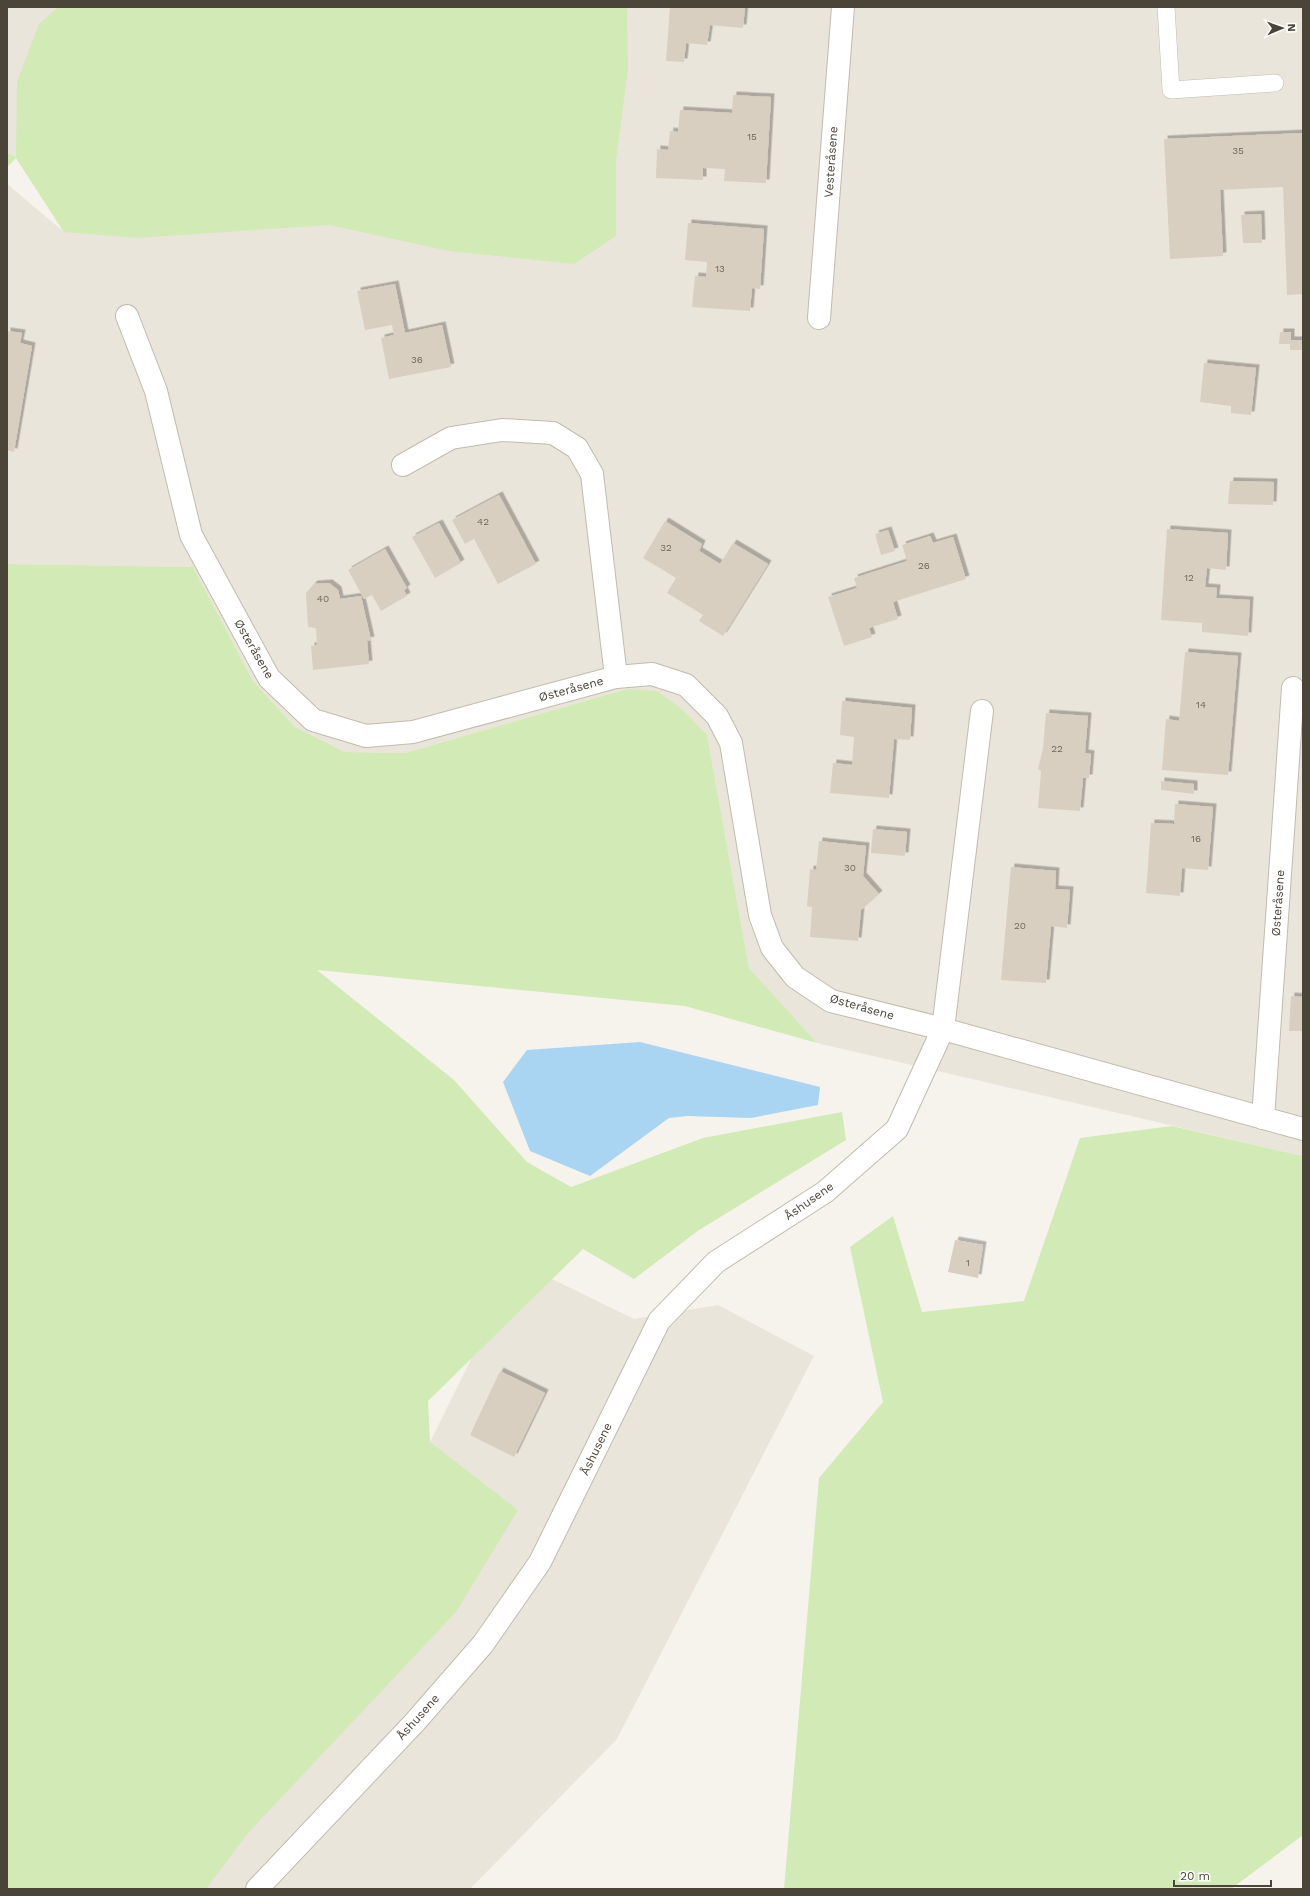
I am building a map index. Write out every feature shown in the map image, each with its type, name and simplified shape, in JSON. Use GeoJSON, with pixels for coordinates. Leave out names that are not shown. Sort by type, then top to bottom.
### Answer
{"type":"FeatureCollection","features":[{"type":"Feature","properties":{"kind":"street","name":"Vesteråsene"},"geometry":{"type":"LineString","coordinates":[[819,318],[843,7]]}},
{"type":"Feature","properties":{"kind":"street","name":"Østeråsene"},"geometry":{"type":"LineString","coordinates":[[127,316],[156,391],[191,535],[269,678],[313,720],[366,736],[413,732],[616,677],[652,674],[686,685],[717,716],[731,743],[760,915],[772,948],[795,977],[831,1001],[943,1029],[1303,1129]]}},
{"type":"Feature","properties":{"kind":"street","name":"Østeråsene"},"geometry":{"type":"LineString","coordinates":[[403,465],[451,438],[502,430],[553,433],[577,448],[592,474],[616,677]]}},
{"type":"Feature","properties":{"kind":"street","name":"Østeråsene"},"geometry":{"type":"LineString","coordinates":[[1264,1118],[1293,688]]}},
{"type":"Feature","properties":{"kind":"street"},"geometry":{"type":"LineString","coordinates":[[943,1029],[982,711]]}},
{"type":"Feature","properties":{"kind":"street","name":"Åshusene"},"geometry":{"type":"LineString","coordinates":[[257,1889],[415,1722],[483,1644],[532,1575],[540,1562],[659,1321],[716,1262],[825,1192],[896,1129],[943,1029]]}},
{"type":"Feature","properties":{"kind":"lane"},"geometry":{"type":"LineString","coordinates":[[1166,7],[1171,90],[1275,83]]}},
{"type":"Feature","properties":{"kind":"shaded area"},"geometry":{"type":"Polygon","coordinates":[[[7,7],[1303,7],[1303,1156],[817,1043],[749,968],[707,735],[627,689],[405,753],[345,752],[295,727],[253,681],[193,567],[7,564],[7,184],[63,231],[16,158],[7,153],[7,7]]]}},
{"type":"Feature","properties":{"kind":"shaded area"},"geometry":{"type":"Polygon","coordinates":[[[519,1263],[634,1319],[718,1305],[814,1356],[617,1739],[470,1889],[43,1889],[430,1442],[519,1263]]]}},
{"type":"Feature","properties":{"kind":"green space"},"geometry":{"type":"Polygon","coordinates":[[[58,7],[627,7],[628,68],[616,160],[616,236],[574,264],[449,251],[329,225],[137,238],[64,232],[16,158],[7,167],[7,153],[16,157],[17,82],[39,24],[58,7]]]}},
{"type":"Feature","properties":{"kind":"green space"},"geometry":{"type":"Polygon","coordinates":[[[7,564],[193,567],[253,681],[295,727],[345,752],[405,753],[627,689],[657,691],[683,710],[707,735],[749,968],[817,1043],[685,1006],[317,970],[454,1080],[527,1162],[571,1187],[703,1138],[842,1112],[846,1140],[699,1230],[634,1279],[583,1249],[428,1401],[430,1442],[518,1510],[456,1612],[248,1833],[206,1889],[7,1889],[7,564]]]}},
{"type":"Feature","properties":{"kind":"green space"},"geometry":{"type":"Polygon","coordinates":[[[1172,1126],[1303,1156],[1303,1835],[1231,1889],[784,1889],[819,1478],[883,1402],[850,1247],[893,1216],[922,1312],[1024,1301],[1080,1138],[1172,1126]]]}},
{"type":"Feature","properties":{"kind":"water"},"geometry":{"type":"Polygon","coordinates":[[[640,1042],[820,1087],[818,1105],[751,1118],[687,1116],[669,1118],[590,1176],[530,1151],[503,1082],[527,1050],[640,1042]]]}},
{"type":"Feature","properties":{"kind":"building"},"geometry":{"type":"Polygon","coordinates":[[[670,7],[745,7],[743,28],[710,25],[707,45],[686,43],[684,62],[666,61],[670,7]]]}},
{"type":"Feature","properties":{"kind":"building"},"geometry":{"type":"Polygon","coordinates":[[[733,95],[771,97],[766,183],[724,181],[725,169],[703,168],[703,180],[656,178],[657,149],[668,150],[670,131],[678,132],[680,110],[732,113],[733,95]]]}},
{"type":"Feature","properties":{"kind":"building"},"geometry":{"type":"Polygon","coordinates":[[[1303,133],[1303,294],[1287,295],[1283,187],[1220,190],[1223,256],[1170,259],[1164,139],[1303,133]]]}},
{"type":"Feature","properties":{"kind":"building"},"geometry":{"type":"Polygon","coordinates":[[[1261,214],[1262,243],[1243,243],[1241,215],[1261,214]]]}},
{"type":"Feature","properties":{"kind":"building"},"geometry":{"type":"Polygon","coordinates":[[[688,223],[764,229],[760,289],[752,288],[750,311],[692,307],[695,276],[706,277],[707,262],[685,260],[688,223]]]}},
{"type":"Feature","properties":{"kind":"building"},"geometry":{"type":"Polygon","coordinates":[[[395,284],[405,333],[442,325],[451,367],[389,379],[381,338],[394,335],[392,325],[365,330],[357,291],[395,284]]]}},
{"type":"Feature","properties":{"kind":"building"},"geometry":{"type":"Polygon","coordinates":[[[7,331],[22,333],[20,343],[32,346],[14,452],[7,450],[7,331]]]}},
{"type":"Feature","properties":{"kind":"building"},"geometry":{"type":"Polygon","coordinates":[[[1280,332],[1291,332],[1291,340],[1303,340],[1302,350],[1290,350],[1290,344],[1279,344],[1280,332]]]}},
{"type":"Feature","properties":{"kind":"building"},"geometry":{"type":"Polygon","coordinates":[[[1204,363],[1256,368],[1251,415],[1231,413],[1231,406],[1200,402],[1204,363]]]}},
{"type":"Feature","properties":{"kind":"building"},"geometry":{"type":"Polygon","coordinates":[[[1230,481],[1274,482],[1273,505],[1228,504],[1230,481]]]}},
{"type":"Feature","properties":{"kind":"building"},"geometry":{"type":"Polygon","coordinates":[[[499,495],[536,564],[498,584],[474,539],[465,544],[452,520],[499,495]]]}},
{"type":"Feature","properties":{"kind":"building"},"geometry":{"type":"Polygon","coordinates":[[[665,521],[702,544],[699,551],[720,564],[733,543],[768,564],[723,636],[699,621],[703,615],[667,593],[676,578],[643,558],[665,521]]]}},
{"type":"Feature","properties":{"kind":"building"},"geometry":{"type":"Polygon","coordinates":[[[439,523],[461,563],[435,578],[412,537],[439,523]]]}},
{"type":"Feature","properties":{"kind":"building"},"geometry":{"type":"Polygon","coordinates":[[[1167,529],[1228,533],[1226,570],[1207,568],[1205,587],[1217,588],[1216,598],[1250,600],[1248,636],[1202,632],[1202,623],[1161,620],[1167,529]]]}},
{"type":"Feature","properties":{"kind":"building"},"geometry":{"type":"Polygon","coordinates":[[[888,530],[895,551],[881,555],[875,534],[888,530]]]}},
{"type":"Feature","properties":{"kind":"building"},"geometry":{"type":"Polygon","coordinates":[[[930,536],[933,543],[953,537],[966,579],[893,602],[898,619],[869,628],[872,637],[844,646],[828,597],[857,588],[854,578],[907,561],[902,545],[930,536]]]}},
{"type":"Feature","properties":{"kind":"building"},"geometry":{"type":"Polygon","coordinates":[[[385,549],[407,588],[404,590],[407,596],[381,611],[372,595],[364,599],[348,570],[385,549]]]}},
{"type":"Feature","properties":{"kind":"building"},"geometry":{"type":"Polygon","coordinates":[[[329,583],[338,590],[340,599],[361,596],[371,640],[367,641],[369,664],[313,670],[311,646],[317,645],[316,628],[308,627],[306,593],[314,584],[329,583]]]}},
{"type":"Feature","properties":{"kind":"building"},"geometry":{"type":"Polygon","coordinates":[[[1185,652],[1238,656],[1228,775],[1162,770],[1166,719],[1179,721],[1185,652]]]}},
{"type":"Feature","properties":{"kind":"building"},"geometry":{"type":"Polygon","coordinates":[[[842,701],[912,708],[910,740],[894,739],[889,798],[830,793],[833,763],[852,765],[854,737],[840,735],[842,701]]]}},
{"type":"Feature","properties":{"kind":"building"},"geometry":{"type":"Polygon","coordinates":[[[1046,713],[1088,716],[1085,753],[1091,754],[1089,778],[1083,778],[1080,811],[1038,808],[1041,771],[1038,769],[1043,748],[1046,713]]]}},
{"type":"Feature","properties":{"kind":"building"},"geometry":{"type":"Polygon","coordinates":[[[1161,781],[1194,784],[1194,794],[1161,790],[1161,781]]]}},
{"type":"Feature","properties":{"kind":"building"},"geometry":{"type":"Polygon","coordinates":[[[1175,804],[1213,807],[1208,870],[1182,868],[1180,896],[1146,893],[1151,823],[1174,824],[1175,804]]]}},
{"type":"Feature","properties":{"kind":"building"},"geometry":{"type":"Polygon","coordinates":[[[873,829],[907,832],[905,856],[871,853],[873,829]]]}},
{"type":"Feature","properties":{"kind":"building"},"geometry":{"type":"Polygon","coordinates":[[[819,841],[866,846],[863,876],[879,894],[861,910],[858,941],[810,937],[812,907],[807,906],[810,869],[816,870],[819,841]]]}},
{"type":"Feature","properties":{"kind":"building"},"geometry":{"type":"Polygon","coordinates":[[[1011,867],[1056,871],[1055,889],[1070,890],[1067,928],[1051,926],[1046,983],[1001,980],[1011,867]]]}},
{"type":"Feature","properties":{"kind":"building"},"geometry":{"type":"Polygon","coordinates":[[[1291,996],[1303,997],[1303,1031],[1289,1031],[1291,996]]]}},
{"type":"Feature","properties":{"kind":"building"},"geometry":{"type":"Polygon","coordinates":[[[955,1240],[983,1245],[978,1278],[948,1272],[955,1240]]]}},
{"type":"Feature","properties":{"kind":"building"},"geometry":{"type":"Polygon","coordinates":[[[500,1371],[545,1393],[514,1457],[470,1435],[500,1371]]]}}]}
